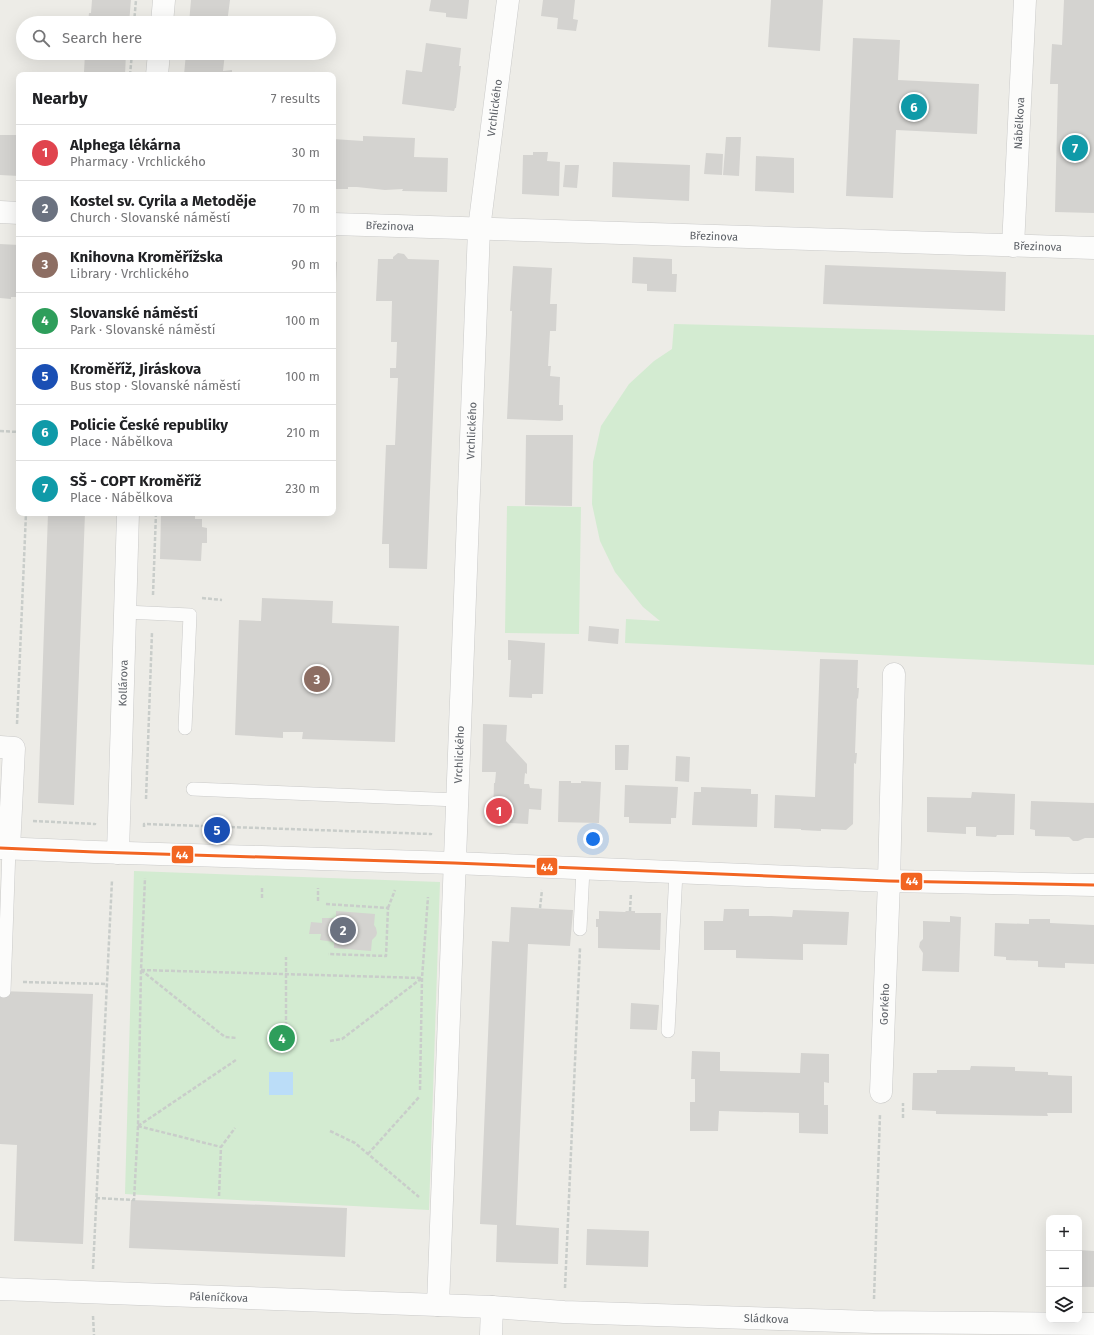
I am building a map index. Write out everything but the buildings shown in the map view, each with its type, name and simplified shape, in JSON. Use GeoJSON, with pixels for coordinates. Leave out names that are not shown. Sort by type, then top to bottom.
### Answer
{"type":"FeatureCollection","features":[{"type":"Feature","properties":{"kind":"street"},"geometry":{"type":"LineString","coordinates":[[163,16],[164,0]]}},
{"type":"Feature","properties":{"kind":"street","name":"Vrchlického"},"geometry":{"type":"LineString","coordinates":[[438,1305],[479,230],[508,0]]}},
{"type":"Feature","properties":{"kind":"street","name":"Nábělkova"},"geometry":{"type":"LineString","coordinates":[[1013,246],[1025,0]]}},
{"type":"Feature","properties":{"kind":"street"},"geometry":{"type":"LineString","coordinates":[[157,72],[158,60]]}},
{"type":"Feature","properties":{"kind":"street"},"geometry":{"type":"LineString","coordinates":[[0,212],[16,213]]}},
{"type":"Feature","properties":{"kind":"street","name":"Březinova"},"geometry":{"type":"LineString","coordinates":[[336,224],[479,230],[1094,248]]}},
{"type":"Feature","properties":{"kind":"street","name":"Kollárova"},"geometry":{"type":"LineString","coordinates":[[118,853],[128,516]]}},
{"type":"Feature","properties":{"kind":"street","name":"Gorkého"},"geometry":{"type":"LineString","coordinates":[[881,1092],[889,881],[894,674]]}},
{"type":"Feature","properties":{"kind":"street"},"geometry":{"type":"LineString","coordinates":[[7,748],[11,819],[5,848],[118,853],[454,863],[889,881],[1094,885]]}},
{"type":"Feature","properties":{"kind":"street","name":"Páleníčkova"},"geometry":{"type":"LineString","coordinates":[[0,1289],[438,1305]]}},
{"type":"Feature","properties":{"kind":"street","name":"Sládkova"},"geometry":{"type":"LineString","coordinates":[[438,1305],[872,1329],[1094,1324]]}},
{"type":"Feature","properties":{"kind":"street"},"geometry":{"type":"LineString","coordinates":[[491,1335],[492,1307]]}},
{"type":"Feature","properties":{"kind":"lane"},"geometry":{"type":"LineString","coordinates":[[125,612],[190,615],[185,728]]}},
{"type":"Feature","properties":{"kind":"lane"},"geometry":{"type":"LineString","coordinates":[[193,789],[457,800]]}},
{"type":"Feature","properties":{"kind":"lane"},"geometry":{"type":"LineString","coordinates":[[4,987],[5,848]]}},
{"type":"Feature","properties":{"kind":"lane"},"geometry":{"type":"LineString","coordinates":[[580,929],[583,869]]}},
{"type":"Feature","properties":{"kind":"lane"},"geometry":{"type":"LineString","coordinates":[[668,1031],[676,872]]}},
{"type":"Feature","properties":{"kind":"path"},"geometry":{"type":"LineString","coordinates":[[135,16],[136,0]]}},
{"type":"Feature","properties":{"kind":"path"},"geometry":{"type":"LineString","coordinates":[[130,72],[131,60]]}},
{"type":"Feature","properties":{"kind":"path"},"geometry":{"type":"LineString","coordinates":[[0,431],[16,432]]}},
{"type":"Feature","properties":{"kind":"path"},"geometry":{"type":"LineString","coordinates":[[7,748],[16,738],[26,516]]}},
{"type":"Feature","properties":{"kind":"path"},"geometry":{"type":"LineString","coordinates":[[145,802],[156,516]]}},
{"type":"Feature","properties":{"kind":"path"},"geometry":{"type":"LineString","coordinates":[[144,824],[145,817]]}},
{"type":"Feature","properties":{"kind":"path"},"geometry":{"type":"LineString","coordinates":[[11,819],[95,824]]}},
{"type":"Feature","properties":{"kind":"path"},"geometry":{"type":"LineString","coordinates":[[92,1292],[112,880]]}},
{"type":"Feature","properties":{"kind":"path"},"geometry":{"type":"LineString","coordinates":[[96,1198],[134,1200],[138,1126],[141,970],[145,880]]}},
{"type":"Feature","properties":{"kind":"path"},"geometry":{"type":"LineString","coordinates":[[262,886],[262,898]]}},
{"type":"Feature","properties":{"kind":"path"},"geometry":{"type":"LineString","coordinates":[[318,888],[318,901]]}},
{"type":"Feature","properties":{"kind":"path"},"geometry":{"type":"LineString","coordinates":[[328,954],[386,956],[388,908],[395,890]]}},
{"type":"Feature","properties":{"kind":"path"},"geometry":{"type":"LineString","coordinates":[[540,908],[542,890]]}},
{"type":"Feature","properties":{"kind":"path"},"geometry":{"type":"LineString","coordinates":[[630,911],[631,892]]}},
{"type":"Feature","properties":{"kind":"path"},"geometry":{"type":"LineString","coordinates":[[326,904],[388,908]]}},
{"type":"Feature","properties":{"kind":"path"},"geometry":{"type":"LineString","coordinates":[[564,1312],[580,929]]}},
{"type":"Feature","properties":{"kind":"path"},"geometry":{"type":"LineString","coordinates":[[286,957],[286,1038]]}},
{"type":"Feature","properties":{"kind":"path"},"geometry":{"type":"LineString","coordinates":[[141,970],[422,978],[342,1039],[330,1041]]}},
{"type":"Feature","properties":{"kind":"path"},"geometry":{"type":"LineString","coordinates":[[141,970],[225,1037],[237,1038]]}},
{"type":"Feature","properties":{"kind":"path"},"geometry":{"type":"LineString","coordinates":[[4,987],[107,984]]}},
{"type":"Feature","properties":{"kind":"path"},"geometry":{"type":"LineString","coordinates":[[138,1126],[236,1060]]}},
{"type":"Feature","properties":{"kind":"path"},"geometry":{"type":"LineString","coordinates":[[872,1329],[881,1092]]}},
{"type":"Feature","properties":{"kind":"path"},"geometry":{"type":"LineString","coordinates":[[368,1154],[420,1096]]}},
{"type":"Feature","properties":{"kind":"path"},"geometry":{"type":"LineString","coordinates":[[138,1126],[221,1147]]}},
{"type":"Feature","properties":{"kind":"path"},"geometry":{"type":"LineString","coordinates":[[219,1196],[221,1147],[235,1128]]}},
{"type":"Feature","properties":{"kind":"path"},"geometry":{"type":"LineString","coordinates":[[330,1131],[355,1143],[420,1197]]}},
{"type":"Feature","properties":{"kind":"green space"},"geometry":{"type":"Polygon","coordinates":[[[674,324],[1094,335],[1094,665],[625,643],[626,619],[660,621],[643,607],[615,572],[600,541],[592,504],[593,462],[601,426],[629,384],[654,361],[672,349],[674,324]]]}},
{"type":"Feature","properties":{"kind":"green space"},"geometry":{"type":"Polygon","coordinates":[[[507,506],[581,507],[579,634],[505,633],[507,506]]]}},
{"type":"Feature","properties":{"kind":"green space"},"geometry":{"type":"Polygon","coordinates":[[[134,871],[440,882],[429,1210],[125,1194],[134,871]]]}},
{"type":"Feature","properties":{"kind":"water"},"geometry":{"type":"Polygon","coordinates":[[[269,1072],[293,1072],[293,1095],[269,1095],[269,1072]]]}},
{"type":"Feature","properties":{"kind":"transit line","name":"44"},"geometry":{"type":"LineString","coordinates":[[0,848],[454,863],[889,881],[1094,885]]}},
{"type":"Feature","properties":{"kind":"place","name":"Policie České republiky"},"geometry":{"type":"Point","coordinates":[914,107]}},
{"type":"Feature","properties":{"kind":"place","name":"SŠ - COPT Kroměříž"},"geometry":{"type":"Point","coordinates":[1075,148]}},
{"type":"Feature","properties":{"kind":"place","name":"Knihovna Kroměřížska"},"geometry":{"type":"Point","coordinates":[317,679]}},
{"type":"Feature","properties":{"kind":"place","name":"Alphega lékárna"},"geometry":{"type":"Point","coordinates":[499,811]}},
{"type":"Feature","properties":{"kind":"place","name":"Kroměříž, Jiráskova"},"geometry":{"type":"Point","coordinates":[217,830]}},
{"type":"Feature","properties":{"kind":"place","name":"Kostel sv. Cyrila a Metoděje"},"geometry":{"type":"Point","coordinates":[343,930]}},
{"type":"Feature","properties":{"kind":"place","name":"Slovanské náměstí"},"geometry":{"type":"Point","coordinates":[282,1038]}}]}
